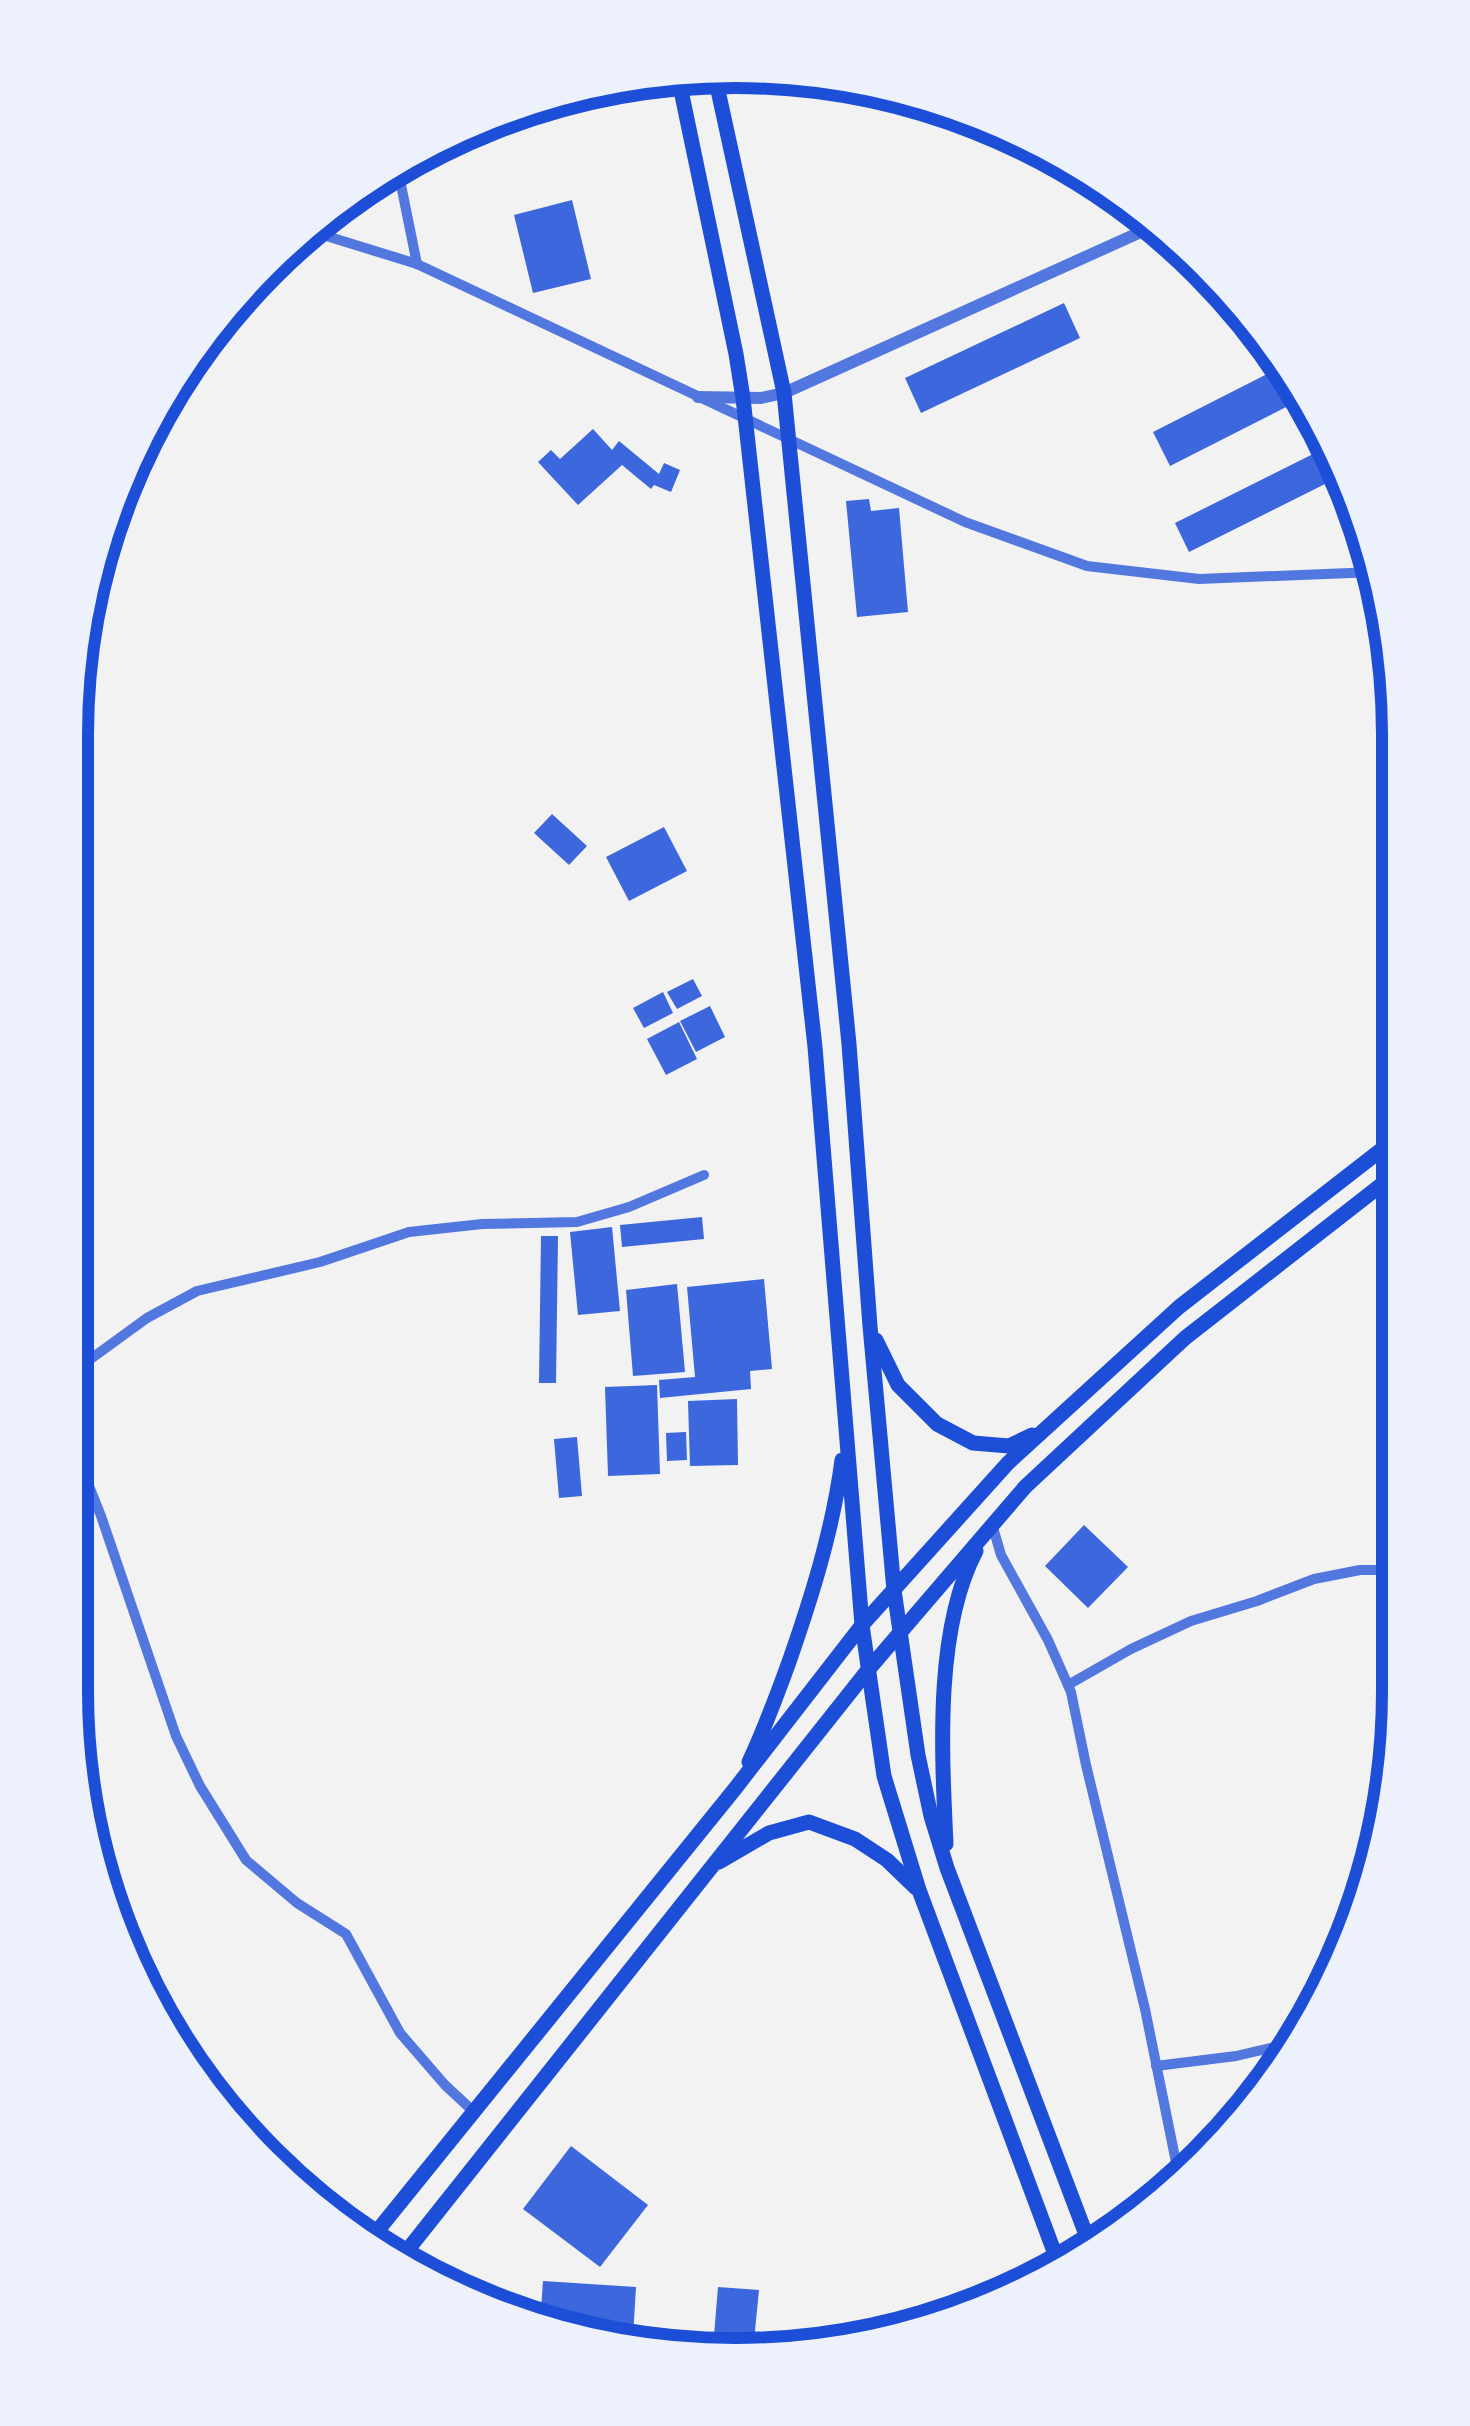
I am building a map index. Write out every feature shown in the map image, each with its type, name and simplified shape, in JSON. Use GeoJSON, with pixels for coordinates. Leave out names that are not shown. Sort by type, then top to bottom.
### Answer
{"type":"FeatureCollection","features":[{"type":"Feature","properties":{"kind":"main road"},"geometry":{"type":"LineString","coordinates":[[718,88],[784,394],[849,1044],[894,1590],[921,1770],[947,1868],[1086,2235]]}},
{"type":"Feature","properties":{"kind":"main road"},"geometry":{"type":"LineString","coordinates":[[681,90],[744,398],[815,1047],[862,1626],[884,1776],[919,1890],[1055,2254]]}},
{"type":"Feature","properties":{"kind":"main road"},"geometry":{"type":"LineString","coordinates":[[378,2231],[862,1626],[1008,1463],[1179,1307],[1382,1148]]}},
{"type":"Feature","properties":{"kind":"main road"},"geometry":{"type":"LineString","coordinates":[[408,2250],[868,1670],[1024,1487],[1185,1338],[1382,1184]]}},
{"type":"Feature","properties":{"kind":"main road"},"geometry":{"type":"LineString","coordinates":[[870,1326],[898,1385],[937,1424],[974,1443],[1009,1446],[1044,1430]]}},
{"type":"Feature","properties":{"kind":"main road"},"geometry":{"type":"LineString","coordinates":[[734,1790],[759,1738],[804,1619],[836,1504],[846,1432]]}},
{"type":"Feature","properties":{"kind":"main road"},"geometry":{"type":"LineString","coordinates":[[947,1868],[945,1678],[967,1570],[990,1526]]}},
{"type":"Feature","properties":{"kind":"main road"},"geometry":{"type":"LineString","coordinates":[[712,1867],[769,1833],[809,1822],[855,1839],[887,1860],[919,1890]]}},
{"type":"Feature","properties":{"kind":"street"},"geometry":{"type":"LineString","coordinates":[[400,181],[417,264]]}},
{"type":"Feature","properties":{"kind":"street"},"geometry":{"type":"LineString","coordinates":[[698,396],[744,398],[784,394],[1142,232]]}},
{"type":"Feature","properties":{"kind":"street"},"geometry":{"type":"LineString","coordinates":[[323,235],[417,264],[965,522],[1087,566],[1199,579],[1361,573]]}},
{"type":"Feature","properties":{"kind":"street"},"geometry":{"type":"LineString","coordinates":[[88,1361],[147,1318],[198,1291],[320,1262],[408,1232],[482,1224],[577,1222],[628,1207],[704,1175]]}},
{"type":"Feature","properties":{"kind":"street"},"geometry":{"type":"LineString","coordinates":[[88,1485],[176,1736],[200,1786],[246,1860],[297,1903],[346,1934],[400,2033],[474,2112]]}},
{"type":"Feature","properties":{"kind":"street"},"geometry":{"type":"LineString","coordinates":[[990,1526],[1068,1685],[1176,2165]]}},
{"type":"Feature","properties":{"kind":"street"},"geometry":{"type":"LineString","coordinates":[[1068,1685],[1131,1648],[1191,1622],[1314,1579],[1382,1570]]}},
{"type":"Feature","properties":{"kind":"street"},"geometry":{"type":"LineString","coordinates":[[1156,2066],[1276,2047]]}},
{"type":"Feature","properties":{"kind":"building"},"geometry":{"type":"Polygon","coordinates":[[[572,200],[591,279],[533,293],[514,215],[572,200]]]}},
{"type":"Feature","properties":{"kind":"building"},"geometry":{"type":"Polygon","coordinates":[[[1064,303],[1080,338],[921,413],[905,378],[1064,303]]]}},
{"type":"Feature","properties":{"kind":"building"},"geometry":{"type":"Polygon","coordinates":[[[1271,372],[1292,404],[1170,466],[1153,432],[1271,372]]]}},
{"type":"Feature","properties":{"kind":"building"},"geometry":{"type":"Polygon","coordinates":[[[593,429],[612,450],[619,441],[659,474],[664,463],[680,470],[671,492],[654,485],[651,489],[622,465],[578,505],[538,462],[551,450],[560,459],[593,429]]]}},
{"type":"Feature","properties":{"kind":"building"},"geometry":{"type":"Polygon","coordinates":[[[1317,452],[1330,481],[1189,552],[1175,523],[1317,452]]]}},
{"type":"Feature","properties":{"kind":"building"},"geometry":{"type":"Polygon","coordinates":[[[869,499],[871,511],[899,508],[908,612],[857,617],[846,501],[869,499]]]}},
{"type":"Feature","properties":{"kind":"building"},"geometry":{"type":"Polygon","coordinates":[[[552,814],[587,846],[569,865],[534,833],[552,814]]]}},
{"type":"Feature","properties":{"kind":"building"},"geometry":{"type":"Polygon","coordinates":[[[664,827],[687,871],[629,901],[606,857],[664,827]]]}},
{"type":"Feature","properties":{"kind":"building"},"geometry":{"type":"Polygon","coordinates":[[[693,979],[702,996],[677,1009],[667,992],[693,979]]]}},
{"type":"Feature","properties":{"kind":"building"},"geometry":{"type":"Polygon","coordinates":[[[663,992],[673,1013],[644,1028],[633,1008],[663,992]]]}},
{"type":"Feature","properties":{"kind":"building"},"geometry":{"type":"Polygon","coordinates":[[[710,1006],[725,1037],[696,1052],[680,1021],[710,1006]]]}},
{"type":"Feature","properties":{"kind":"building"},"geometry":{"type":"Polygon","coordinates":[[[679,1022],[697,1059],[666,1075],[647,1039],[679,1022]]]}},
{"type":"Feature","properties":{"kind":"building"},"geometry":{"type":"Polygon","coordinates":[[[702,1217],[704,1239],[622,1247],[620,1225],[702,1217]]]}},
{"type":"Feature","properties":{"kind":"building"},"geometry":{"type":"Polygon","coordinates":[[[612,1227],[620,1311],[578,1315],[570,1232],[612,1227]]]}},
{"type":"Feature","properties":{"kind":"building"},"geometry":{"type":"Polygon","coordinates":[[[541,1236],[558,1236],[556,1383],[539,1383],[541,1236]]]}},
{"type":"Feature","properties":{"kind":"building"},"geometry":{"type":"Polygon","coordinates":[[[764,1279],[772,1369],[750,1371],[751,1389],[660,1398],[659,1380],[695,1377],[687,1287],[764,1279]]]}},
{"type":"Feature","properties":{"kind":"building"},"geometry":{"type":"Polygon","coordinates":[[[677,1284],[685,1372],[633,1376],[626,1290],[677,1284]]]}},
{"type":"Feature","properties":{"kind":"building"},"geometry":{"type":"Polygon","coordinates":[[[657,1385],[660,1474],[608,1476],[605,1387],[657,1385]]]}},
{"type":"Feature","properties":{"kind":"building"},"geometry":{"type":"Polygon","coordinates":[[[737,1399],[738,1465],[690,1466],[688,1401],[737,1399]]]}},
{"type":"Feature","properties":{"kind":"building"},"geometry":{"type":"Polygon","coordinates":[[[686,1432],[687,1460],[667,1461],[666,1433],[686,1432]]]}},
{"type":"Feature","properties":{"kind":"building"},"geometry":{"type":"Polygon","coordinates":[[[577,1437],[582,1496],[559,1498],[554,1439],[577,1437]]]}},
{"type":"Feature","properties":{"kind":"building"},"geometry":{"type":"Polygon","coordinates":[[[1084,1525],[1128,1567],[1088,1608],[1045,1566],[1084,1525]]]}},
{"type":"Feature","properties":{"kind":"building"},"geometry":{"type":"Polygon","coordinates":[[[571,2146],[648,2205],[600,2267],[523,2209],[571,2146]]]}},
{"type":"Feature","properties":{"kind":"building"},"geometry":{"type":"Polygon","coordinates":[[[543,2281],[636,2287],[633,2330],[541,2308],[543,2281]]]}},
{"type":"Feature","properties":{"kind":"building"},"geometry":{"type":"Polygon","coordinates":[[[718,2287],[759,2290],[754,2338],[714,2337],[718,2287]]]}}]}
